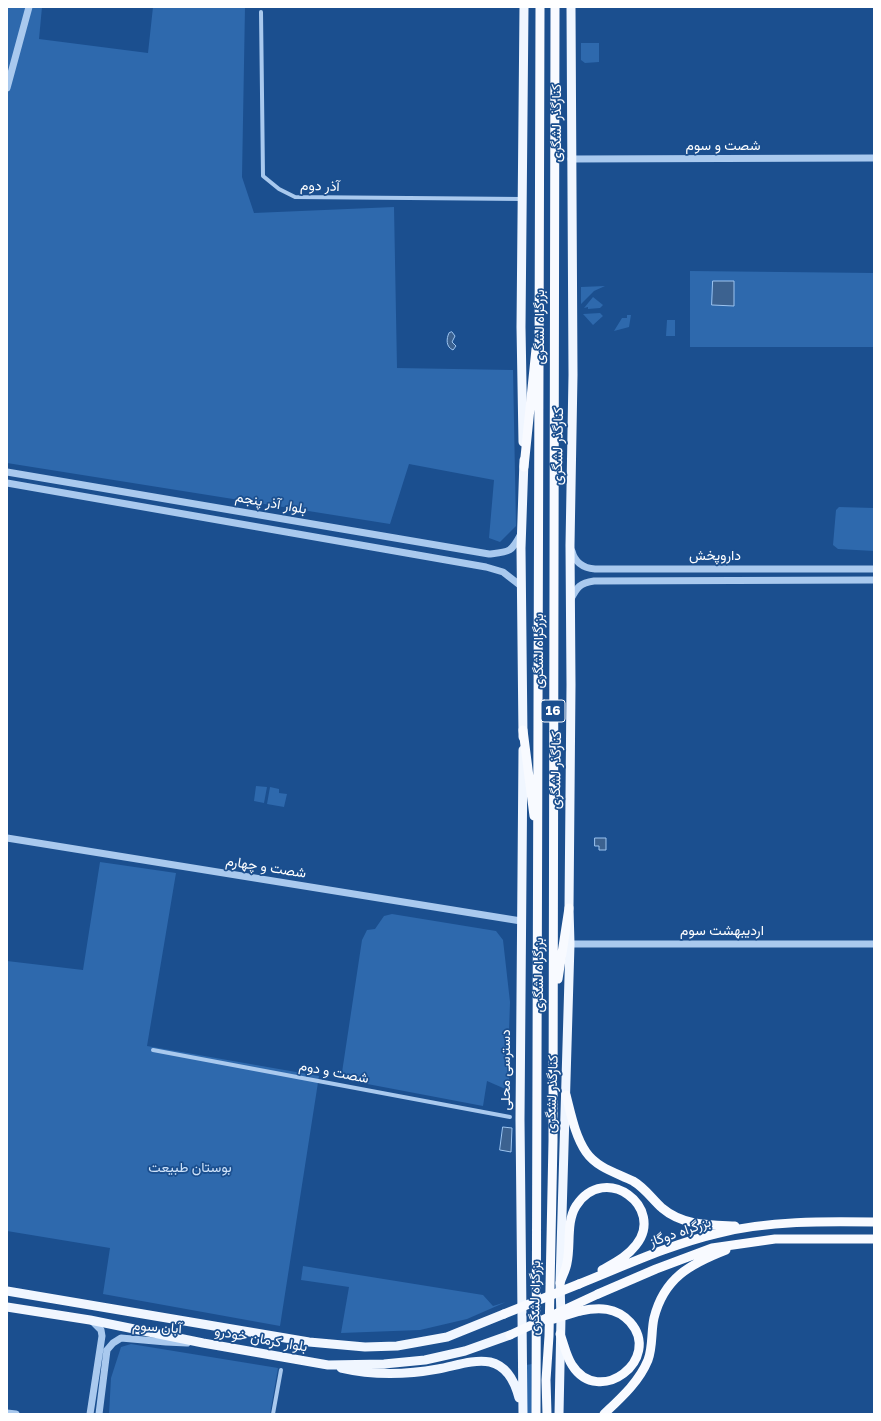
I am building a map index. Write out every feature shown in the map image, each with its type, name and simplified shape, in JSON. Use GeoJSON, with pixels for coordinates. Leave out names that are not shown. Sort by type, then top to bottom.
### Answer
{"type":"FeatureCollection","features":[{"type":"Feature","properties":{"kind":"highway","name":"بزرگراه لشگری"},"geometry":{"type":"LineString","coordinates":[[536,1414],[540,7]]}},
{"type":"Feature","properties":{"kind":"highway","name":"بزرگراه لشگری"},"geometry":{"type":"LineString","coordinates":[[547,1414],[546,1380],[549,1336],[553,1141],[556,7]]}},
{"type":"Feature","properties":{"kind":"highway"},"geometry":{"type":"LineString","coordinates":[[524,467],[532,374],[540,314]]}},
{"type":"Feature","properties":{"kind":"highway"},"geometry":{"type":"LineString","coordinates":[[523,730],[538,861]]}},
{"type":"Feature","properties":{"kind":"highway"},"geometry":{"type":"LineString","coordinates":[[553,1019],[569,908]]}},
{"type":"Feature","properties":{"kind":"highway"},"geometry":{"type":"LineString","coordinates":[[566,1095],[580,1142],[587,1154],[598,1164],[634,1182],[663,1209],[680,1219],[700,1225],[755,1226]]}},
{"type":"Feature","properties":{"kind":"highway"},"geometry":{"type":"LineString","coordinates":[[560,1283],[567,1262],[571,1222],[576,1207],[585,1196],[594,1190],[617,1188],[628,1193],[638,1203],[643,1217],[643,1232],[637,1245],[626,1256],[578,1284]]}},
{"type":"Feature","properties":{"kind":"highway","name":"بزرگراه دوگاز"},"geometry":{"type":"LineString","coordinates":[[504,1314],[672,1248],[718,1233],[755,1226],[801,1222],[874,1222]]}},
{"type":"Feature","properties":{"kind":"highway","name":"بزرگراه دوگاز"},"geometry":{"type":"LineString","coordinates":[[510,1335],[656,1269],[712,1248],[775,1239],[874,1239]]}},
{"type":"Feature","properties":{"kind":"highway"},"geometry":{"type":"LineString","coordinates":[[604,1414],[640,1376],[649,1358],[654,1318],[661,1299],[670,1284],[684,1269],[700,1260],[742,1243]]}},
{"type":"Feature","properties":{"kind":"highway"},"geometry":{"type":"LineString","coordinates":[[531,1325],[594,1308],[610,1309],[624,1316],[635,1328],[638,1336],[637,1357],[632,1367],[623,1375],[609,1382],[596,1382],[583,1376],[573,1366],[560,1334]]}},
{"type":"Feature","properties":{"kind":"main road"},"geometry":{"type":"LineString","coordinates":[[523,730],[521,534],[524,467],[521,327],[524,7]]}},
{"type":"Feature","properties":{"kind":"main road","name":"کنارگذر لشگری"},"geometry":{"type":"LineString","coordinates":[[559,1414],[560,1283],[570,944],[570,545],[573,375],[571,7]]}},
{"type":"Feature","properties":{"kind":"main road","name":"دسترسی محلی"},"geometry":{"type":"LineString","coordinates":[[523,730],[520,1118],[523,1413]]}},
{"type":"Feature","properties":{"kind":"main road","name":"بلوار کرمان خودرو"},"geometry":{"type":"LineString","coordinates":[[7,1291],[309,1342],[365,1347],[397,1346],[447,1337],[504,1314]]}},
{"type":"Feature","properties":{"kind":"main road","name":"بلوار کرمان خودرو"},"geometry":{"type":"LineString","coordinates":[[7,1307],[90,1320],[203,1343],[328,1365],[384,1364],[425,1360],[465,1351],[510,1335]]}},
{"type":"Feature","properties":{"kind":"main road"},"geometry":{"type":"LineString","coordinates":[[328,1365],[360,1372],[390,1375],[416,1373],[479,1362],[490,1362],[503,1368],[512,1379],[523,1413]]}},
{"type":"Feature","properties":{"kind":"street"},"geometry":{"type":"LineString","coordinates":[[7,88],[29,7]]}},
{"type":"Feature","properties":{"kind":"street","name":"آذر دوم"},"geometry":{"type":"LineString","coordinates":[[261,12],[263,176],[279,189],[295,197],[523,199]]}},
{"type":"Feature","properties":{"kind":"street"},"geometry":{"type":"LineString","coordinates":[[874,153],[871,158],[874,164]]}},
{"type":"Feature","properties":{"kind":"street","name":"شصت و سوم"},"geometry":{"type":"LineString","coordinates":[[571,159],[871,158]]}},
{"type":"Feature","properties":{"kind":"street","name":"بلوار آذر پنجم"},"geometry":{"type":"LineString","coordinates":[[7,472],[489,554],[503,553],[513,549],[521,534]]}},
{"type":"Feature","properties":{"kind":"street","name":"بلوار آذر پنجم"},"geometry":{"type":"LineString","coordinates":[[7,483],[486,567],[503,572],[521,586]]}},
{"type":"Feature","properties":{"kind":"street","name":"داروپخش"},"geometry":{"type":"LineString","coordinates":[[570,545],[573,557],[578,563],[588,568],[596,569],[874,569]]}},
{"type":"Feature","properties":{"kind":"street"},"geometry":{"type":"LineString","coordinates":[[594,581],[592,576],[596,569]]}},
{"type":"Feature","properties":{"kind":"street","name":"داروپخش"},"geometry":{"type":"LineString","coordinates":[[570,601],[578,586],[584,582],[594,581],[874,580]]}},
{"type":"Feature","properties":{"kind":"street","name":"شصت و چهارم"},"geometry":{"type":"LineString","coordinates":[[7,838],[521,921]]}},
{"type":"Feature","properties":{"kind":"street","name":"اردیبهشت سوم"},"geometry":{"type":"LineString","coordinates":[[570,944],[874,944]]}},
{"type":"Feature","properties":{"kind":"street","name":"شصت و دوم"},"geometry":{"type":"LineString","coordinates":[[153,1050],[510,1117]]}},
{"type":"Feature","properties":{"kind":"street"},"geometry":{"type":"LineString","coordinates":[[90,1320],[101,1330],[102,1336],[90,1414]]}},
{"type":"Feature","properties":{"kind":"street","name":"آبان سوم"},"geometry":{"type":"LineString","coordinates":[[99,1414],[108,1350],[113,1342],[121,1338],[131,1338],[166,1342],[203,1343]]}},
{"type":"Feature","properties":{"kind":"street"},"geometry":{"type":"LineString","coordinates":[[274,1414],[281,1370]]}},
{"type":"Feature","properties":{"kind":"street"},"geometry":{"type":"LineString","coordinates":[[7,1413],[16,1414]]}},
{"type":"Feature","properties":{"kind":"green space"},"geometry":{"type":"Polygon","coordinates":[[[7,7],[42,7],[39,39],[148,53],[153,7],[245,7],[242,177],[254,213],[394,207],[397,368],[513,370],[516,526],[500,542],[489,538],[494,480],[409,464],[390,524],[7,463],[7,7]]]}},
{"type":"Feature","properties":{"kind":"green space"},"geometry":{"type":"Polygon","coordinates":[[[581,43],[599,43],[599,62],[585,63],[581,60],[581,43]]]}},
{"type":"Feature","properties":{"kind":"green space"},"geometry":{"type":"Polygon","coordinates":[[[690,271],[874,273],[874,347],[690,347],[690,271]]]}},
{"type":"Feature","properties":{"kind":"green space"},"geometry":{"type":"Polygon","coordinates":[[[605,286],[594,291],[581,304],[581,287],[605,286]]]}},
{"type":"Feature","properties":{"kind":"green space"},"geometry":{"type":"Polygon","coordinates":[[[593,297],[603,305],[600,308],[584,308],[593,297]]]}},
{"type":"Feature","properties":{"kind":"green space"},"geometry":{"type":"Polygon","coordinates":[[[600,313],[603,316],[593,325],[583,314],[600,313]]]}},
{"type":"Feature","properties":{"kind":"green space"},"geometry":{"type":"Polygon","coordinates":[[[627,315],[631,315],[629,327],[614,331],[622,318],[627,318],[627,315]]]}},
{"type":"Feature","properties":{"kind":"green space"},"geometry":{"type":"Polygon","coordinates":[[[667,320],[675,320],[675,336],[666,336],[667,320]]]}},
{"type":"Feature","properties":{"kind":"green space"},"geometry":{"type":"Polygon","coordinates":[[[839,507],[874,508],[874,551],[838,549],[833,545],[836,510],[839,507]]]}},
{"type":"Feature","properties":{"kind":"green space"},"geometry":{"type":"Polygon","coordinates":[[[256,786],[267,787],[264,803],[254,801],[256,786]]]}},
{"type":"Feature","properties":{"kind":"green space"},"geometry":{"type":"Polygon","coordinates":[[[270,787],[279,789],[279,793],[287,794],[284,807],[267,804],[270,787]]]}},
{"type":"Feature","properties":{"kind":"green space","name":"بوستان طبیعت"},"geometry":{"type":"Polygon","coordinates":[[[100,862],[176,873],[147,1046],[319,1076],[280,1326],[103,1294],[110,1248],[7,1231],[7,961],[83,970],[100,862]]]}},
{"type":"Feature","properties":{"kind":"green space"},"geometry":{"type":"Polygon","coordinates":[[[392,914],[496,931],[503,940],[510,1002],[508,1062],[510,1091],[487,1081],[483,1106],[341,1079],[362,940],[367,930],[375,929],[384,916],[392,914]]]}},
{"type":"Feature","properties":{"kind":"green space"},"geometry":{"type":"Polygon","coordinates":[[[303,1266],[483,1295],[493,1306],[506,1302],[467,1319],[420,1330],[341,1333],[349,1287],[301,1280],[303,1266]]]}},
{"type":"Feature","properties":{"kind":"green space"},"geometry":{"type":"Polygon","coordinates":[[[131,1344],[278,1368],[270,1414],[109,1414],[111,1378],[121,1347],[131,1344]]]}},
{"type":"Feature","properties":{"kind":"green space"},"geometry":{"type":"Polygon","coordinates":[[[532,1364],[532,1414],[526,1414],[526,1365],[532,1364]]]}},
{"type":"Feature","properties":{"kind":"shaded area"},"geometry":{"type":"Polygon","coordinates":[[[713,281],[734,281],[734,306],[712,305],[713,281]]]}},
{"type":"Feature","properties":{"kind":"shaded area"},"geometry":{"type":"Polygon","coordinates":[[[452,332],[455,336],[452,342],[456,346],[453,350],[449,347],[447,340],[449,333],[452,332]]]}},
{"type":"Feature","properties":{"kind":"shaded area"},"geometry":{"type":"Polygon","coordinates":[[[595,838],[606,838],[606,850],[599,850],[599,846],[595,846],[595,838]]]}},
{"type":"Feature","properties":{"kind":"shaded area"},"geometry":{"type":"Polygon","coordinates":[[[503,1127],[512,1128],[511,1152],[500,1150],[503,1127]]]}}]}
